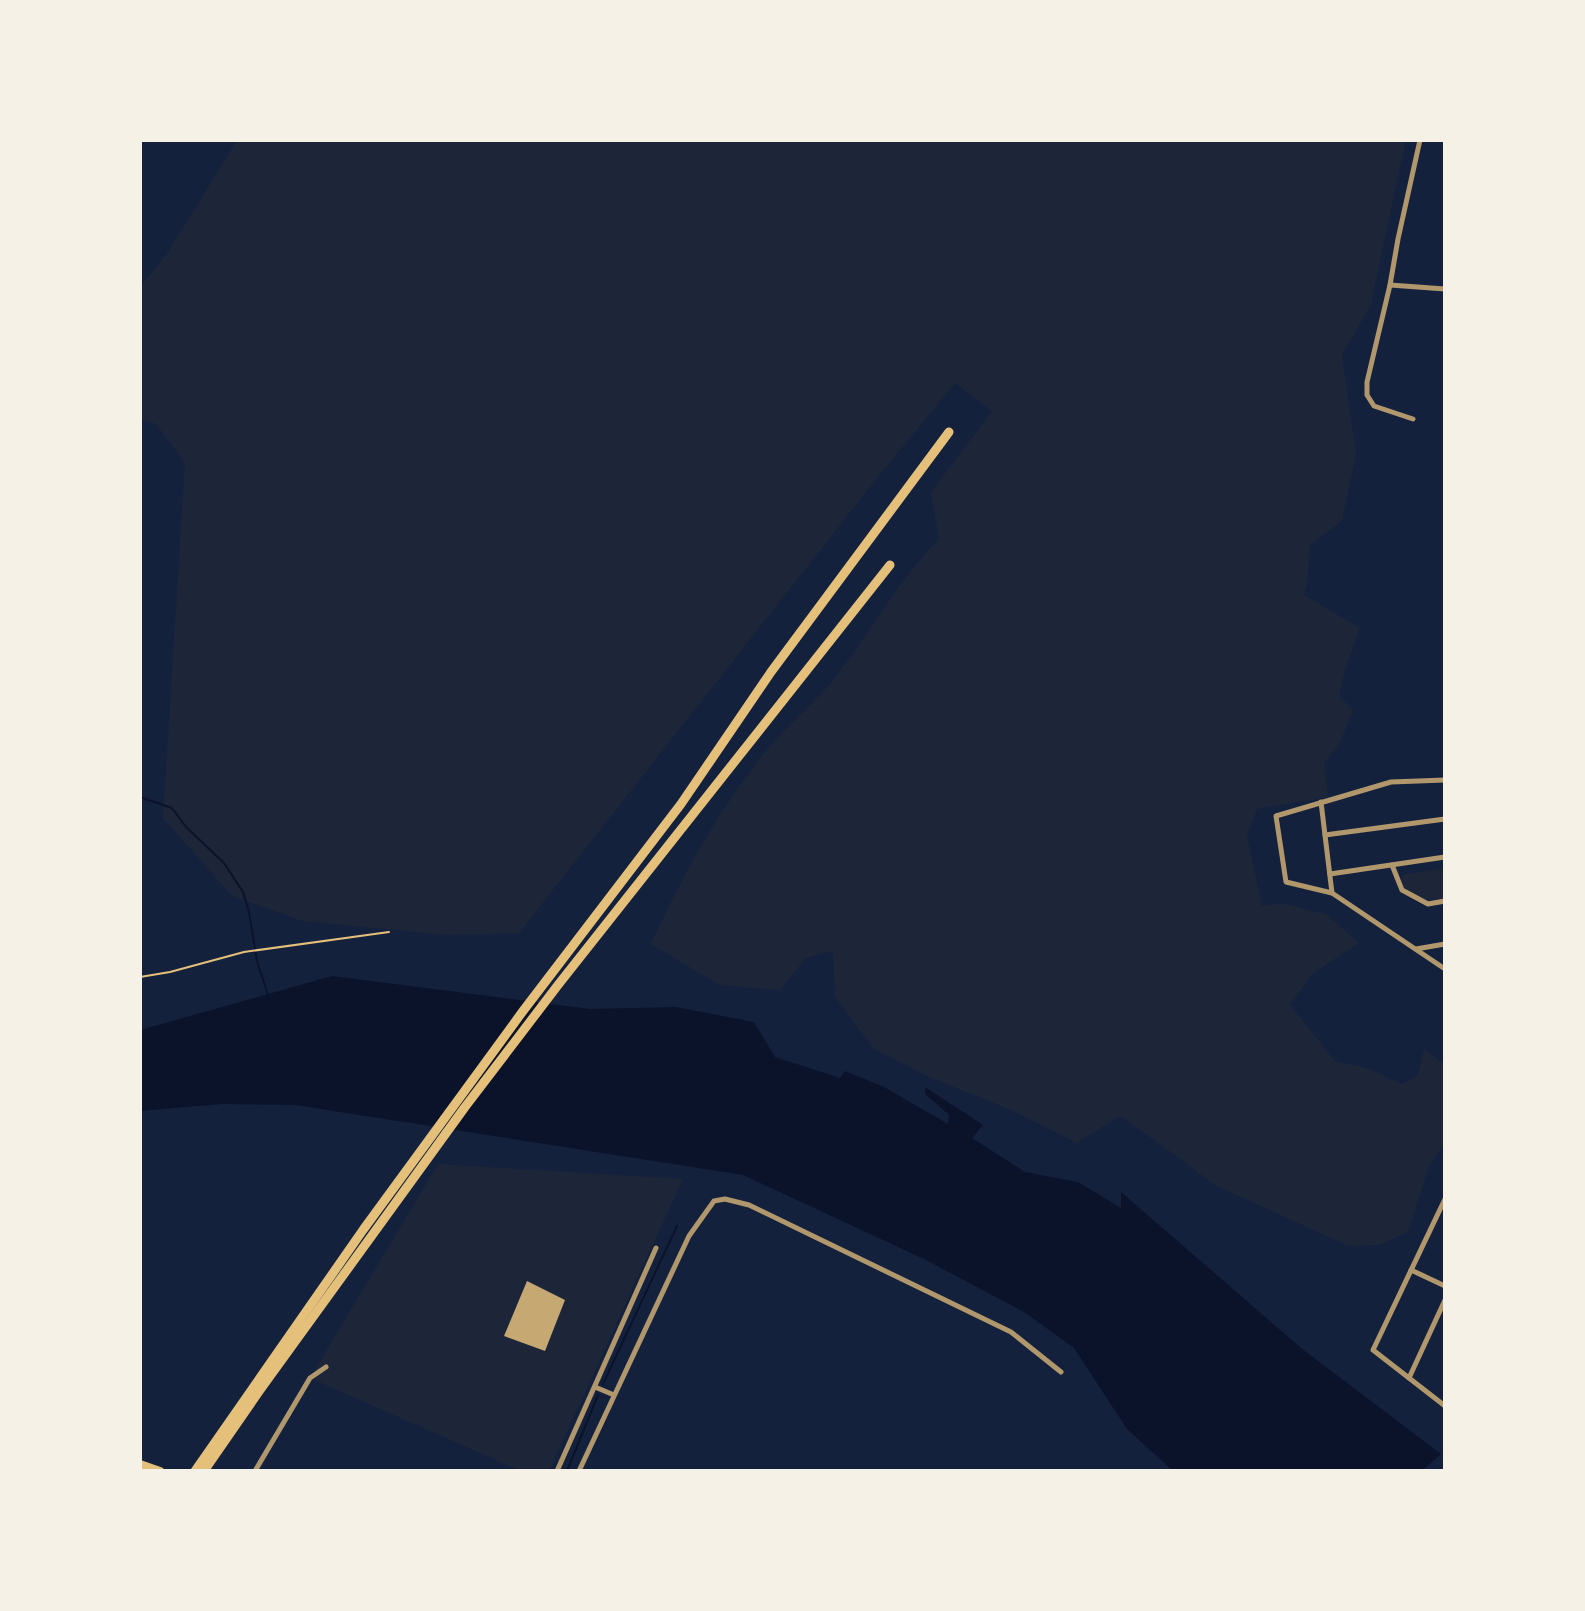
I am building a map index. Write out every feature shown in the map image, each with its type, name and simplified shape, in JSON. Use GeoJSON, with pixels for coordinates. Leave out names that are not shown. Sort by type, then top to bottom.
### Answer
{"type":"FeatureCollection","features":[{"type":"Feature","properties":{"kind":"highway"},"geometry":{"type":"LineString","coordinates":[[195,1471],[372,1218],[681,804],[771,672],[949,432]]}},
{"type":"Feature","properties":{"kind":"highway"},"geometry":{"type":"LineString","coordinates":[[204,1471],[421,1166],[558,985],[890,565]]}},
{"type":"Feature","properties":{"kind":"main road"},"geometry":{"type":"LineString","coordinates":[[140,1464],[160,1471]]}},
{"type":"Feature","properties":{"kind":"street"},"geometry":{"type":"LineString","coordinates":[[1413,419],[1374,406],[1367,395],[1367,382],[1420,140]]}},
{"type":"Feature","properties":{"kind":"street"},"geometry":{"type":"LineString","coordinates":[[1390,285],[1445,289]]}},
{"type":"Feature","properties":{"kind":"street"},"geometry":{"type":"LineString","coordinates":[[1445,780],[1391,782],[1276,816],[1286,882],[1332,893],[1445,969]]}},
{"type":"Feature","properties":{"kind":"street"},"geometry":{"type":"LineString","coordinates":[[1321,802],[1332,893]]}},
{"type":"Feature","properties":{"kind":"street"},"geometry":{"type":"LineString","coordinates":[[1325,835],[1445,819]]}},
{"type":"Feature","properties":{"kind":"street"},"geometry":{"type":"LineString","coordinates":[[1330,874],[1445,857]]}},
{"type":"Feature","properties":{"kind":"street"},"geometry":{"type":"LineString","coordinates":[[1392,865],[1402,890],[1428,904],[1445,901]]}},
{"type":"Feature","properties":{"kind":"street"},"geometry":{"type":"LineString","coordinates":[[1416,949],[1445,944]]}},
{"type":"Feature","properties":{"kind":"street"},"geometry":{"type":"LineString","coordinates":[[579,1471],[689,1236],[714,1201],[725,1199],[749,1205],[1011,1332],[1061,1372]]}},
{"type":"Feature","properties":{"kind":"street"},"geometry":{"type":"LineString","coordinates":[[1445,1199],[1373,1350],[1443,1405],[1445,1395]]}},
{"type":"Feature","properties":{"kind":"street"},"geometry":{"type":"LineString","coordinates":[[557,1471],[656,1248]]}},
{"type":"Feature","properties":{"kind":"street"},"geometry":{"type":"LineString","coordinates":[[1411,1270],[1445,1286]]}},
{"type":"Feature","properties":{"kind":"street"},"geometry":{"type":"LineString","coordinates":[[1409,1378],[1445,1300]]}},
{"type":"Feature","properties":{"kind":"street"},"geometry":{"type":"LineString","coordinates":[[255,1471],[310,1378],[326,1367]]}},
{"type":"Feature","properties":{"kind":"street"},"geometry":{"type":"LineString","coordinates":[[595,1387],[614,1395]]}},
{"type":"Feature","properties":{"kind":"path"},"geometry":{"type":"LineString","coordinates":[[140,977],[244,952],[389,932]]}},
{"type":"Feature","properties":{"kind":"shaded area"},"geometry":{"type":"Polygon","coordinates":[[[237,140],[1406,140],[1371,304],[1342,356],[1356,454],[1342,521],[1310,545],[1304,595],[1360,628],[1339,696],[1353,710],[1339,745],[1324,763],[1328,797],[1257,809],[1247,836],[1262,906],[1281,903],[1326,914],[1359,943],[1312,974],[1290,1005],[1335,1061],[1367,1068],[1402,1084],[1418,1075],[1424,1049],[1445,1065],[1445,1143],[1429,1166],[1408,1232],[1380,1245],[1348,1246],[1215,1185],[1120,1116],[1077,1143],[1009,1109],[929,1077],[874,1049],[835,997],[833,951],[806,958],[780,990],[719,985],[651,944],[702,844],[749,773],[837,675],[898,588],[939,539],[931,492],[992,411],[955,383],[519,933],[447,935],[302,921],[232,896],[163,818],[185,463],[156,424],[140,419],[140,287],[167,254],[237,140]]]}},
{"type":"Feature","properties":{"kind":"shaded area"},"geometry":{"type":"Polygon","coordinates":[[[1445,868],[1445,899],[1419,898],[1400,881],[1405,874],[1445,868]]]}},
{"type":"Feature","properties":{"kind":"shaded area"},"geometry":{"type":"Polygon","coordinates":[[[332,976],[590,1009],[676,1007],[754,1022],[775,1057],[840,1078],[845,1071],[884,1087],[948,1124],[949,1115],[925,1094],[925,1087],[983,1125],[972,1138],[1025,1172],[1078,1182],[1121,1208],[1121,1192],[1301,1348],[1441,1454],[1422,1471],[1173,1471],[1127,1429],[1074,1348],[1024,1312],[926,1260],[743,1175],[295,1105],[222,1104],[140,1111],[140,1030],[332,976]]]}},
{"type":"Feature","properties":{"kind":"shaded area"},"geometry":{"type":"Polygon","coordinates":[[[438,1164],[683,1179],[549,1471],[521,1471],[310,1378],[438,1164]]]}},
{"type":"Feature","properties":{"kind":"building"},"geometry":{"type":"Polygon","coordinates":[[[527,1281],[565,1300],[545,1351],[504,1336],[527,1281]]]}},
{"type":"Feature","properties":{"kind":"waterway"},"geometry":{"type":"LineString","coordinates":[[140,797],[172,808],[186,827],[224,863],[243,892],[257,961],[268,995]]}},
{"type":"Feature","properties":{"kind":"waterway"},"geometry":{"type":"LineString","coordinates":[[603,1384],[677,1226]]}},
{"type":"Feature","properties":{"kind":"waterway"},"geometry":{"type":"LineString","coordinates":[[567,1471],[598,1395]]}}]}
